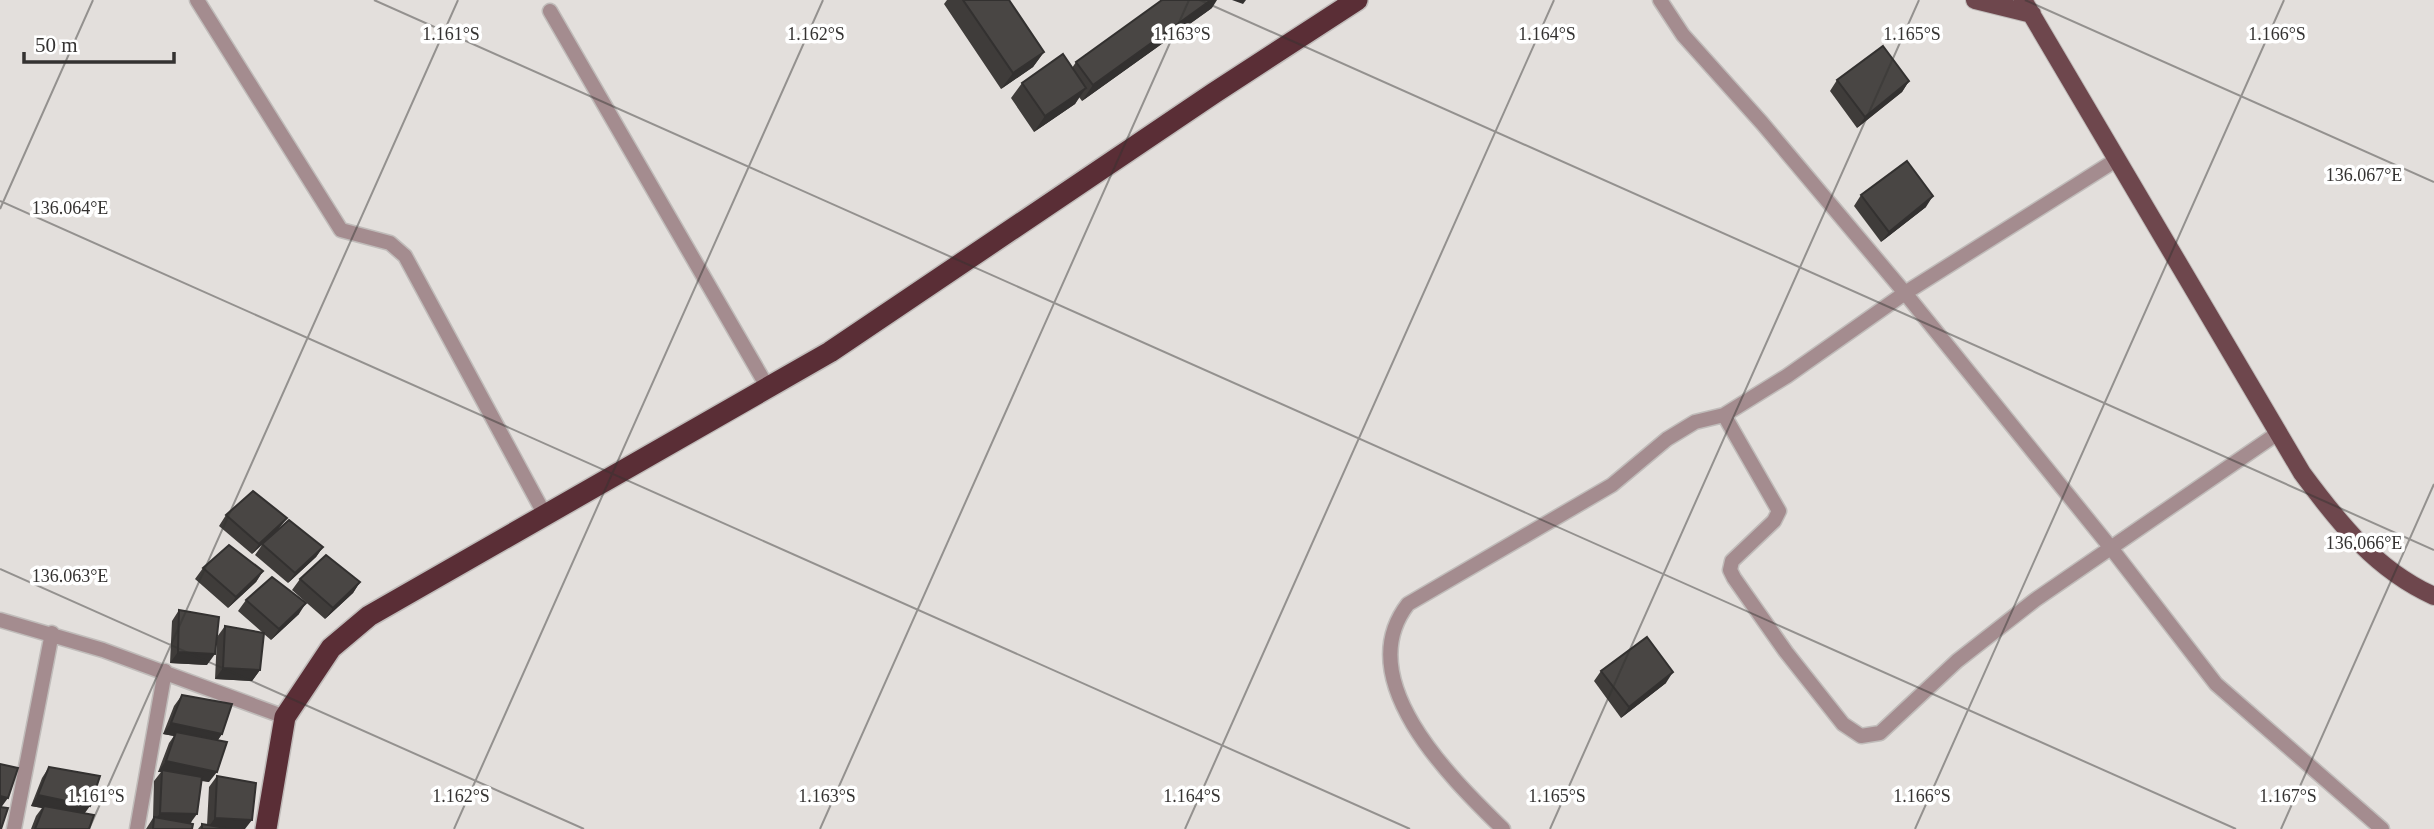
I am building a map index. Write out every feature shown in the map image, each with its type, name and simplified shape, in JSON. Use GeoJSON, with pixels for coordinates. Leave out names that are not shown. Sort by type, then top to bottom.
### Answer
{"type":"FeatureCollection","features":[{"type":"Feature","properties":{"kind":"highway"},"geometry":{"type":"LineString","coordinates":[[266,829],[285,717],[331,648],[369,615],[830,352],[1357,0]]}},
{"type":"Feature","properties":{"kind":"main road"},"geometry":{"type":"LineString","coordinates":[[1975,0],[2028,7],[2302,473],[2336,520],[2359,544],[2395,575],[2434,596]]}},
{"type":"Feature","properties":{"kind":"street"},"geometry":{"type":"LineString","coordinates":[[197,0],[341,230],[390,243],[405,256],[545,515]]}},
{"type":"Feature","properties":{"kind":"street"},"geometry":{"type":"LineString","coordinates":[[1660,0],[1683,35],[1762,122],[1905,293],[2111,548],[2216,684],[2382,829]]}},
{"type":"Feature","properties":{"kind":"street"},"geometry":{"type":"LineString","coordinates":[[550,11],[768,388]]}},
{"type":"Feature","properties":{"kind":"street"},"geometry":{"type":"LineString","coordinates":[[1503,829],[1460,786],[1406,713],[1394,682],[1390,650],[1398,618],[1408,604],[1612,485],[1681,430],[1695,422],[1724,415],[1787,376],[1905,293],[2116,160]]}},
{"type":"Feature","properties":{"kind":"street"},"geometry":{"type":"LineString","coordinates":[[1724,415],[1779,511],[1774,521],[1732,561],[1730,570],[1786,652],[1843,724],[1861,736],[1880,733],[1957,660],[2035,600],[2278,433]]}},
{"type":"Feature","properties":{"kind":"street"},"geometry":{"type":"LineString","coordinates":[[0,620],[52,633],[165,671],[285,717]]}},
{"type":"Feature","properties":{"kind":"street"},"geometry":{"type":"LineString","coordinates":[[14,829],[52,633]]}},
{"type":"Feature","properties":{"kind":"street"},"geometry":{"type":"LineString","coordinates":[[137,829],[165,671]]}},
{"type":"Feature","properties":{"kind":"building"},"geometry":{"type":"Polygon","coordinates":[[[963,0],[1009,0],[1044,52],[1013,73],[963,0]]]}},
{"type":"Feature","properties":{"kind":"building"},"geometry":{"type":"Polygon","coordinates":[[[1162,0],[1211,0],[1093,85],[1076,62],[1162,0]]]}},
{"type":"Feature","properties":{"kind":"building"},"geometry":{"type":"Polygon","coordinates":[[[1883,46],[1909,81],[1865,117],[1837,80],[1883,46]]]}},
{"type":"Feature","properties":{"kind":"building"},"geometry":{"type":"Polygon","coordinates":[[[1063,54],[1086,88],[1045,116],[1022,83],[1063,54]]]}},
{"type":"Feature","properties":{"kind":"building"},"geometry":{"type":"Polygon","coordinates":[[[1907,161],[1933,196],[1889,232],[1861,195],[1907,161]]]}},
{"type":"Feature","properties":{"kind":"building"},"geometry":{"type":"Polygon","coordinates":[[[253,491],[287,518],[259,544],[226,515],[253,491]]]}},
{"type":"Feature","properties":{"kind":"building"},"geometry":{"type":"Polygon","coordinates":[[[289,520],[323,547],[295,573],[262,544],[289,520]]]}},
{"type":"Feature","properties":{"kind":"building"},"geometry":{"type":"Polygon","coordinates":[[[229,545],[263,571],[236,597],[203,568],[229,545]]]}},
{"type":"Feature","properties":{"kind":"building"},"geometry":{"type":"Polygon","coordinates":[[[326,555],[360,582],[333,608],[300,579],[326,555]]]}},
{"type":"Feature","properties":{"kind":"building"},"geometry":{"type":"Polygon","coordinates":[[[272,577],[306,603],[279,629],[246,600],[272,577]]]}},
{"type":"Feature","properties":{"kind":"building"},"geometry":{"type":"Polygon","coordinates":[[[179,610],[219,617],[215,654],[178,652],[179,610]]]}},
{"type":"Feature","properties":{"kind":"building"},"geometry":{"type":"Polygon","coordinates":[[[225,626],[264,633],[260,670],[223,668],[225,626]]]}},
{"type":"Feature","properties":{"kind":"building"},"geometry":{"type":"Polygon","coordinates":[[[1647,637],[1673,672],[1629,707],[1601,671],[1647,637]]]}},
{"type":"Feature","properties":{"kind":"building"},"geometry":{"type":"Polygon","coordinates":[[[182,695],[232,704],[222,734],[171,723],[182,695]]]}},
{"type":"Feature","properties":{"kind":"building"},"geometry":{"type":"Polygon","coordinates":[[[176,732],[227,742],[217,772],[166,761],[176,732]]]}},
{"type":"Feature","properties":{"kind":"building"},"geometry":{"type":"Polygon","coordinates":[[[0,764],[18,768],[8,798],[0,796],[0,764]]]}},
{"type":"Feature","properties":{"kind":"building"},"geometry":{"type":"Polygon","coordinates":[[[49,767],[100,776],[90,806],[38,795],[49,767]]]}},
{"type":"Feature","properties":{"kind":"building"},"geometry":{"type":"Polygon","coordinates":[[[162,770],[202,777],[197,814],[160,813],[162,770]]]}},
{"type":"Feature","properties":{"kind":"building"},"geometry":{"type":"Polygon","coordinates":[[[217,776],[256,783],[252,820],[215,818],[217,776]]]}},
{"type":"Feature","properties":{"kind":"building"},"geometry":{"type":"Polygon","coordinates":[[[44,806],[94,815],[89,829],[35,829],[44,806]]]}},
{"type":"Feature","properties":{"kind":"building"},"geometry":{"type":"Polygon","coordinates":[[[0,807],[8,808],[1,829],[0,829],[0,807]]]}},
{"type":"Feature","properties":{"kind":"building"},"geometry":{"type":"Polygon","coordinates":[[[154,817],[193,824],[192,829],[153,829],[154,817]]]}},
{"type":"Feature","properties":{"kind":"building"},"geometry":{"type":"Polygon","coordinates":[[[202,824],[231,829],[202,829],[202,824]]]}}]}
